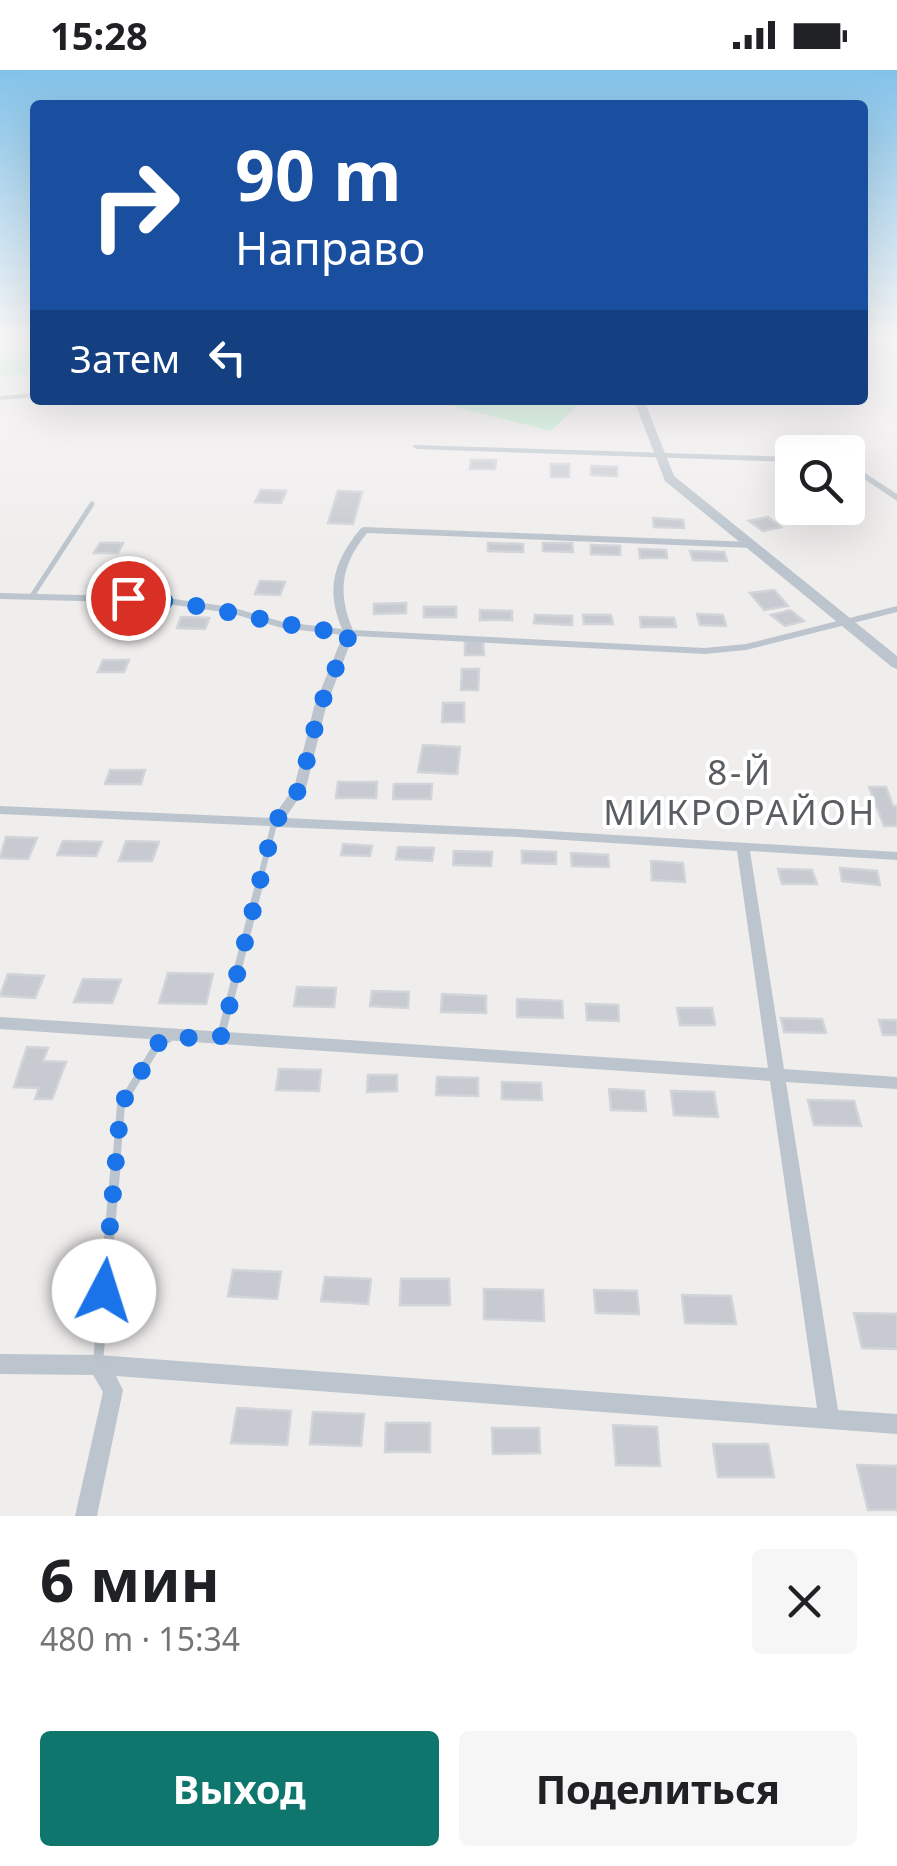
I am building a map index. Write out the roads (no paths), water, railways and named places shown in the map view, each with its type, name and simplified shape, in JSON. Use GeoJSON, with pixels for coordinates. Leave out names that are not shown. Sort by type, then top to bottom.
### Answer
{"type":"FeatureCollection","features":[{"type":"Feature","properties":{"kind":"street"},"geometry":{"type":"LineString","coordinates":[[641,405],[660,458],[676,486],[897,664]]}},
{"type":"Feature","properties":{"kind":"street"},"geometry":{"type":"LineString","coordinates":[[417,446],[775,460]]}},
{"type":"Feature","properties":{"kind":"street"},"geometry":{"type":"LineString","coordinates":[[865,476],[897,498]]}},
{"type":"Feature","properties":{"kind":"street"},"geometry":{"type":"LineString","coordinates":[[274,824],[300,788],[320,707],[350,633],[336,600],[336,580],[348,548],[364,530],[752,545]]}},
{"type":"Feature","properties":{"kind":"street"},"geometry":{"type":"LineString","coordinates":[[0,596],[160,600],[231,610],[282,625],[350,633],[716,651],[746,648],[897,609]]}},
{"type":"Feature","properties":{"kind":"street"},"geometry":{"type":"LineString","coordinates":[[0,810],[897,856]]}},
{"type":"Feature","properties":{"kind":"street"},"geometry":{"type":"LineString","coordinates":[[743,847],[829,1419]]}},
{"type":"Feature","properties":{"kind":"street"},"geometry":{"type":"LineString","coordinates":[[0,1023],[897,1083]]}},
{"type":"Feature","properties":{"kind":"street"},"geometry":{"type":"LineString","coordinates":[[0,1364],[98,1365],[897,1424]]}},
{"type":"Feature","properties":{"kind":"street"},"geometry":{"type":"LineString","coordinates":[[86,1516],[112,1390],[98,1365]]}},
{"type":"Feature","properties":{"kind":"lane"},"geometry":{"type":"LineString","coordinates":[[32,596],[92,504]]}},
{"type":"Feature","properties":{"kind":"lane"},"geometry":{"type":"LineString","coordinates":[[98,1365],[121,1105],[161,1039],[222,1036],[274,824]]}},
{"type":"Feature","properties":{"kind":"district","name":"8-Й МИКРОРАЙОН"},"geometry":{"type":"Point","coordinates":[740,793]}}]}
